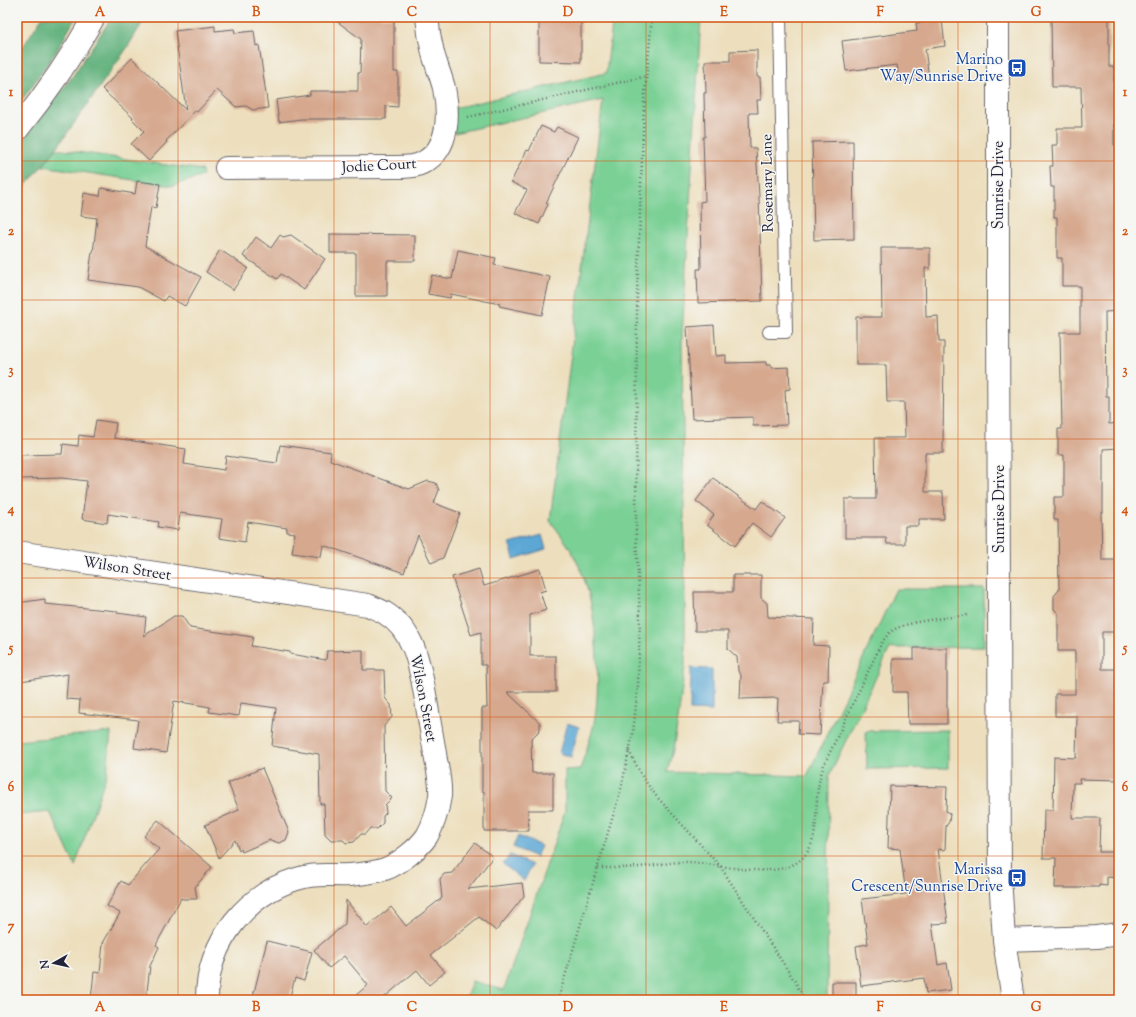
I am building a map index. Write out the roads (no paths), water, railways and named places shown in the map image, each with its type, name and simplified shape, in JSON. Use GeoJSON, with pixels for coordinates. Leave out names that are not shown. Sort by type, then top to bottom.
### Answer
{"type":"FeatureCollection","features":[{"type":"Feature","properties":{"kind":"street"},"geometry":{"type":"LineString","coordinates":[[17,130],[45,94],[81,40],[94,17]]}},
{"type":"Feature","properties":{"kind":"street","name":"Jodie Court"},"geometry":{"type":"LineString","coordinates":[[226,168],[410,166],[423,162],[434,154],[442,143],[446,128],[446,107],[444,90],[433,55],[427,17]]}},
{"type":"Feature","properties":{"kind":"street","name":"Sunrise Drive"},"geometry":{"type":"LineString","coordinates":[[998,17],[1000,877],[1004,940],[1013,1000]]}},
{"type":"Feature","properties":{"kind":"street","name":"Wilson Street"},"geometry":{"type":"LineString","coordinates":[[17,552],[368,606],[385,613],[398,625],[409,637],[416,653],[422,675],[436,757],[440,794],[436,816],[427,836],[414,850],[386,869],[369,873],[304,877],[287,882],[268,891],[253,902],[237,918],[225,935],[216,952],[210,971],[207,1000]]}},
{"type":"Feature","properties":{"kind":"street"},"geometry":{"type":"LineString","coordinates":[[1004,940],[1097,937],[1119,934]]}},
{"type":"Feature","properties":{"kind":"lane","name":"Rosemary Lane"},"geometry":{"type":"LineString","coordinates":[[769,332],[786,332],[780,17]]}},
{"type":"Feature","properties":{"kind":"water"},"geometry":{"type":"Polygon","coordinates":[[[542,535],[546,549],[514,559],[510,544],[542,535]]]}},
{"type":"Feature","properties":{"kind":"water"},"geometry":{"type":"Polygon","coordinates":[[[691,668],[712,669],[712,711],[690,710],[691,668]]]}},
{"type":"Feature","properties":{"kind":"water"},"geometry":{"type":"Polygon","coordinates":[[[567,723],[579,727],[571,757],[559,753],[567,723]]]}},
{"type":"Feature","properties":{"kind":"water"},"geometry":{"type":"Polygon","coordinates":[[[518,836],[541,846],[536,857],[513,847],[518,836]]]}},
{"type":"Feature","properties":{"kind":"water"},"geometry":{"type":"Polygon","coordinates":[[[510,855],[532,865],[524,881],[503,864],[510,855]]]}},
{"type":"Feature","properties":{"kind":"place","name":"Marino Way/Sunrise Drive"},"geometry":{"type":"Point","coordinates":[1017,68]}},
{"type":"Feature","properties":{"kind":"place","name":"Marissa Crescent/Sunrise Drive"},"geometry":{"type":"Point","coordinates":[1017,878]}}]}
